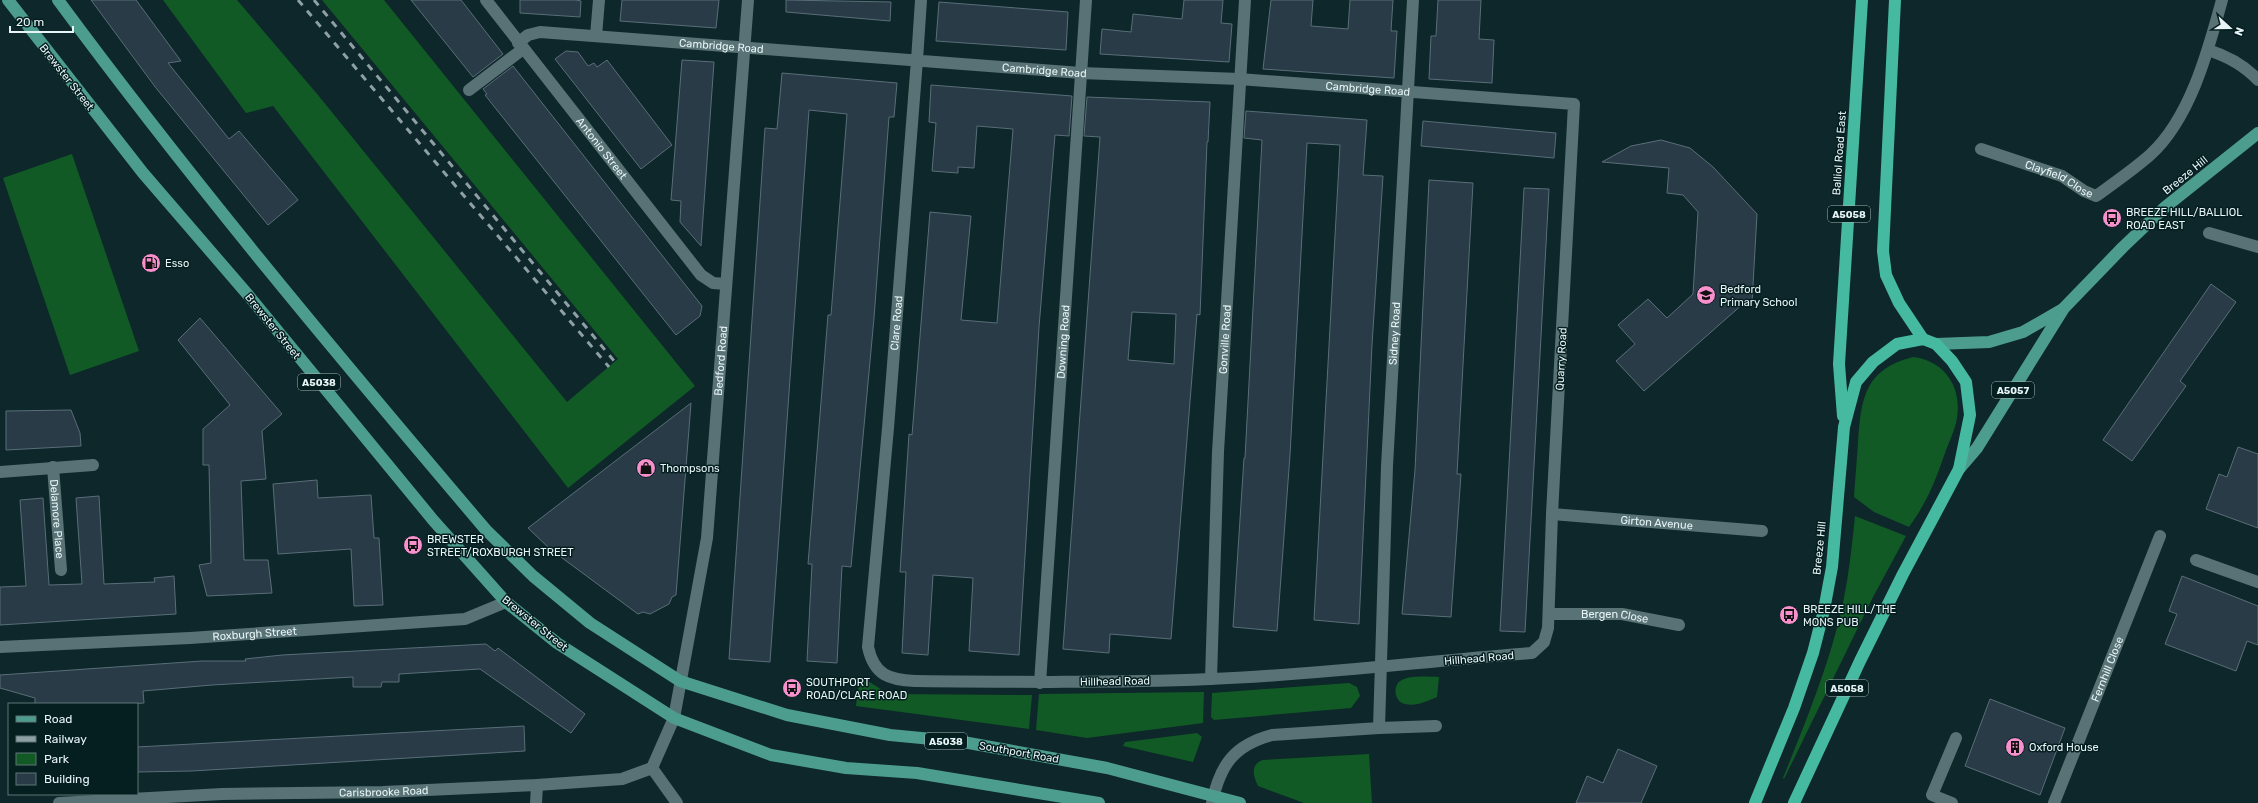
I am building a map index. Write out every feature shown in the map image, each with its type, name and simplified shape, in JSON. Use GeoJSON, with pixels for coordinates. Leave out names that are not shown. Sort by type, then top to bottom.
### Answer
{"type":"FeatureCollection","features":[{"type":"Feature","properties":{"kind":"highway","name":"Balliol Road East"},"geometry":{"type":"LineString","coordinates":[[1844,427],[1839,364],[1862,0]]}},
{"type":"Feature","properties":{"kind":"highway","name":"A5058"},"geometry":{"type":"LineString","coordinates":[[1895,0],[1883,251],[1886,275],[1899,303],[1923,340]]}},
{"type":"Feature","properties":{"kind":"highway","name":"Breeze Hill"},"geometry":{"type":"LineString","coordinates":[[1754,803],[1794,708],[1813,652],[1824,610],[1832,567],[1844,427],[1856,382],[1873,362],[1897,344],[1923,340],[1936,344],[1952,361],[1966,382],[1970,415],[1959,470],[1860,661],[1794,803]]}},
{"type":"Feature","properties":{"kind":"main road","name":"Brewster Street"},"geometry":{"type":"LineString","coordinates":[[8,0],[143,173],[249,296],[433,520],[506,602],[557,643],[674,718]]}},
{"type":"Feature","properties":{"kind":"main road","name":"A5038"},"geometry":{"type":"LineString","coordinates":[[58,0],[134,104],[195,182],[486,530],[533,576],[590,623],[680,682]]}},
{"type":"Feature","properties":{"kind":"main road","name":"Breeze Hill"},"geometry":{"type":"LineString","coordinates":[[1959,470],[1977,448],[2064,308],[2123,246],[2164,208],[2258,133]]}},
{"type":"Feature","properties":{"kind":"main road","name":"Breeze Hill"},"geometry":{"type":"LineString","coordinates":[[1936,344],[1989,342],[2022,332],[2064,308]]}},
{"type":"Feature","properties":{"kind":"main road","name":"Southport Road"},"geometry":{"type":"LineString","coordinates":[[680,682],[788,715],[890,735],[963,742],[1107,768],[1213,800],[1240,803]]}},
{"type":"Feature","properties":{"kind":"main road","name":"A5038"},"geometry":{"type":"LineString","coordinates":[[674,718],[771,755],[846,768],[917,773],[1099,803]]}},
{"type":"Feature","properties":{"kind":"street","name":"Antonio Street"},"geometry":{"type":"LineString","coordinates":[[486,0],[701,275],[713,283],[726,284]]}},
{"type":"Feature","properties":{"kind":"street"},"geometry":{"type":"LineString","coordinates":[[596,36],[599,0]]}},
{"type":"Feature","properties":{"kind":"street","name":"Bedford Road"},"geometry":{"type":"LineString","coordinates":[[674,718],[707,538],[748,0]]}},
{"type":"Feature","properties":{"kind":"street","name":"Clare Road"},"geometry":{"type":"LineString","coordinates":[[868,647],[888,428],[921,0]]}},
{"type":"Feature","properties":{"kind":"street","name":"Downing Road"},"geometry":{"type":"LineString","coordinates":[[1040,683],[1062,327],[1086,0]]}},
{"type":"Feature","properties":{"kind":"street","name":"Gonville Road"},"geometry":{"type":"LineString","coordinates":[[1211,679],[1218,452],[1239,79],[1245,0]]}},
{"type":"Feature","properties":{"kind":"street","name":"Sidney Road"},"geometry":{"type":"LineString","coordinates":[[1380,667],[1387,466],[1413,0]]}},
{"type":"Feature","properties":{"kind":"street"},"geometry":{"type":"LineString","coordinates":[[2222,0],[2208,50],[2225,55],[2251,72],[2258,80]]}},
{"type":"Feature","properties":{"kind":"street","name":"Cambridge Road"},"geometry":{"type":"LineString","coordinates":[[469,90],[521,46],[528,35],[540,32],[1081,73],[1239,79],[1574,104]]}},
{"type":"Feature","properties":{"kind":"street","name":"Clayfield Close"},"geometry":{"type":"LineString","coordinates":[[1981,149],[2062,176],[2084,191],[2096,196],[2150,155],[2179,119],[2208,50]]}},
{"type":"Feature","properties":{"kind":"street","name":"Quarry Road"},"geometry":{"type":"LineString","coordinates":[[1549,614],[1552,514],[1574,104]]}},
{"type":"Feature","properties":{"kind":"street"},"geometry":{"type":"LineString","coordinates":[[2209,233],[2258,247]]}},
{"type":"Feature","properties":{"kind":"street"},"geometry":{"type":"LineString","coordinates":[[0,472],[93,464]]}},
{"type":"Feature","properties":{"kind":"street","name":"Delamore Place"},"geometry":{"type":"LineString","coordinates":[[53,467],[61,570]]}},
{"type":"Feature","properties":{"kind":"street","name":"Girton Avenue"},"geometry":{"type":"LineString","coordinates":[[1552,514],[1762,531]]}},
{"type":"Feature","properties":{"kind":"street","name":"Fernhill Close"},"geometry":{"type":"LineString","coordinates":[[2054,803],[2160,536]]}},
{"type":"Feature","properties":{"kind":"street"},"geometry":{"type":"LineString","coordinates":[[2196,560],[2258,582]]}},
{"type":"Feature","properties":{"kind":"street","name":"Roxburgh Street"},"geometry":{"type":"LineString","coordinates":[[0,647],[190,638],[465,619],[506,602]]}},
{"type":"Feature","properties":{"kind":"street","name":"Hillhead Road"},"geometry":{"type":"LineString","coordinates":[[868,647],[876,666],[887,677],[895,680],[1040,683],[1211,679],[1380,667],[1532,653],[1544,642],[1548,628],[1549,614]]}},
{"type":"Feature","properties":{"kind":"street","name":"Bergen Close"},"geometry":{"type":"LineString","coordinates":[[1549,614],[1622,614],[1680,624]]}},
{"type":"Feature","properties":{"kind":"street"},"geometry":{"type":"LineString","coordinates":[[1379,728],[1380,667]]}},
{"type":"Feature","properties":{"kind":"street"},"geometry":{"type":"LineString","coordinates":[[674,718],[652,768],[677,803]]}},
{"type":"Feature","properties":{"kind":"street"},"geometry":{"type":"LineString","coordinates":[[1213,800],[1226,764],[1234,752],[1255,740],[1272,735],[1436,726]]}},
{"type":"Feature","properties":{"kind":"street"},"geometry":{"type":"LineString","coordinates":[[1952,803],[1932,795],[1956,738]]}},
{"type":"Feature","properties":{"kind":"street","name":"Carisbrooke Road"},"geometry":{"type":"LineString","coordinates":[[59,803],[222,798],[383,798],[622,779],[652,768]]}},
{"type":"Feature","properties":{"kind":"street"},"geometry":{"type":"LineString","coordinates":[[536,803],[537,785]]}},
{"type":"Feature","properties":{"kind":"green space"},"geometry":{"type":"Polygon","coordinates":[[[163,0],[237,0],[318,95],[567,402],[618,359],[322,0],[384,0],[695,386],[568,488],[273,106],[246,113],[163,0]]]}},
{"type":"Feature","properties":{"kind":"green space"},"geometry":{"type":"Polygon","coordinates":[[[72,154],[139,351],[70,375],[3,178],[72,154]]]}},
{"type":"Feature","properties":{"kind":"green space"},"geometry":{"type":"Polygon","coordinates":[[[1913,357],[1924,359],[1934,364],[1949,377],[1957,396],[1958,407],[1955,427],[1934,483],[1921,509],[1909,527],[1874,512],[1854,497],[1859,426],[1864,399],[1875,378],[1885,369],[1897,362],[1913,357]]]}},
{"type":"Feature","properties":{"kind":"green space"},"geometry":{"type":"Polygon","coordinates":[[[1855,516],[1906,536],[1872,599],[1784,779],[1783,778],[1817,692],[1838,625],[1847,581],[1855,516]]]}},
{"type":"Feature","properties":{"kind":"green space"},"geometry":{"type":"Polygon","coordinates":[[[1415,677],[1439,677],[1437,697],[1413,705],[1401,703],[1398,700],[1396,689],[1399,682],[1402,680],[1415,677]]]}},
{"type":"Feature","properties":{"kind":"green space"},"geometry":{"type":"Polygon","coordinates":[[[864,680],[891,694],[1032,695],[1029,729],[856,706],[859,682],[864,680]]]}},
{"type":"Feature","properties":{"kind":"green space"},"geometry":{"type":"Polygon","coordinates":[[[1349,683],[1357,687],[1360,696],[1351,708],[1214,720],[1211,717],[1212,693],[1349,683]]]}},
{"type":"Feature","properties":{"kind":"green space"},"geometry":{"type":"Polygon","coordinates":[[[1204,692],[1203,723],[1087,738],[1036,730],[1039,694],[1204,692]]]}},
{"type":"Feature","properties":{"kind":"green space"},"geometry":{"type":"Polygon","coordinates":[[[1197,733],[1202,737],[1193,762],[1123,746],[1125,742],[1197,733]]]}},
{"type":"Feature","properties":{"kind":"green space"},"geometry":{"type":"Polygon","coordinates":[[[1369,754],[1372,803],[1304,803],[1258,786],[1254,774],[1254,767],[1263,760],[1369,754]]]}},
{"type":"Feature","properties":{"kind":"building"},"geometry":{"type":"Polygon","coordinates":[[[91,0],[136,0],[181,61],[168,63],[229,139],[239,131],[298,200],[268,225],[156,88],[91,0]]]}},
{"type":"Feature","properties":{"kind":"building"},"geometry":{"type":"Polygon","coordinates":[[[411,0],[461,0],[503,54],[473,77],[411,0]]]}},
{"type":"Feature","properties":{"kind":"building"},"geometry":{"type":"Polygon","coordinates":[[[520,0],[581,1],[580,17],[520,13],[520,0]]]}},
{"type":"Feature","properties":{"kind":"building"},"geometry":{"type":"Polygon","coordinates":[[[622,0],[719,0],[716,28],[620,21],[622,0]]]}},
{"type":"Feature","properties":{"kind":"building"},"geometry":{"type":"Polygon","coordinates":[[[786,0],[891,2],[890,21],[786,12],[786,0]]]}},
{"type":"Feature","properties":{"kind":"building"},"geometry":{"type":"Polygon","coordinates":[[[1184,0],[1223,0],[1221,23],[1232,24],[1229,62],[1100,54],[1102,29],[1131,32],[1133,14],[1182,19],[1184,0]]]}},
{"type":"Feature","properties":{"kind":"building"},"geometry":{"type":"Polygon","coordinates":[[[1271,0],[1313,0],[1311,26],[1348,29],[1350,0],[1393,0],[1391,31],[1397,31],[1394,78],[1263,69],[1271,0]]]}},
{"type":"Feature","properties":{"kind":"building"},"geometry":{"type":"Polygon","coordinates":[[[1438,0],[1481,0],[1479,39],[1494,40],[1492,83],[1429,79],[1431,36],[1436,36],[1438,0]]]}},
{"type":"Feature","properties":{"kind":"building"},"geometry":{"type":"Polygon","coordinates":[[[939,2],[1068,12],[1066,50],[936,41],[939,2]]]}},
{"type":"Feature","properties":{"kind":"building"},"geometry":{"type":"Polygon","coordinates":[[[566,51],[578,52],[588,66],[594,63],[597,67],[607,60],[672,145],[641,169],[555,59],[566,51]]]}},
{"type":"Feature","properties":{"kind":"building"},"geometry":{"type":"Polygon","coordinates":[[[682,60],[714,62],[701,246],[680,222],[681,201],[671,200],[682,60]]]}},
{"type":"Feature","properties":{"kind":"building"},"geometry":{"type":"Polygon","coordinates":[[[513,66],[702,306],[700,316],[676,335],[485,95],[487,94],[483,89],[513,66]]]}},
{"type":"Feature","properties":{"kind":"building"},"geometry":{"type":"Polygon","coordinates":[[[782,73],[897,83],[894,117],[889,117],[874,318],[851,567],[842,566],[837,663],[807,661],[812,564],[808,564],[828,315],[831,315],[847,114],[809,110],[770,662],[729,659],[765,128],[777,129],[782,73]]]}},
{"type":"Feature","properties":{"kind":"building"},"geometry":{"type":"Polygon","coordinates":[[[931,85],[1072,96],[1069,136],[1055,135],[1039,327],[1019,655],[969,651],[973,578],[933,575],[928,655],[902,653],[906,572],[900,572],[909,434],[912,435],[930,212],[971,216],[961,320],[997,323],[1013,129],[977,126],[974,168],[958,167],[958,173],[932,171],[936,123],[929,122],[931,85]]]}},
{"type":"Feature","properties":{"kind":"building"},"geometry":{"type":"Polygon","coordinates":[[[1087,97],[1210,102],[1200,315],[1197,314],[1171,639],[1110,634],[1109,653],[1063,649],[1100,137],[1084,136],[1087,97]],[[1132,312],[1128,360],[1174,364],[1176,314],[1132,312]]]}},
{"type":"Feature","properties":{"kind":"building"},"geometry":{"type":"Polygon","coordinates":[[[1246,111],[1367,120],[1363,175],[1383,176],[1372,345],[1359,624],[1314,620],[1340,145],[1307,143],[1290,455],[1277,631],[1233,627],[1245,458],[1262,140],[1244,138],[1246,111]]]}},
{"type":"Feature","properties":{"kind":"building"},"geometry":{"type":"Polygon","coordinates":[[[1423,121],[1556,133],[1554,158],[1421,146],[1423,121]]]}},
{"type":"Feature","properties":{"kind":"building"},"geometry":{"type":"Polygon","coordinates":[[[1661,140],[1690,148],[1713,167],[1757,214],[1752,303],[1744,303],[1644,391],[1616,361],[1635,344],[1618,325],[1648,299],[1667,318],[1693,294],[1698,212],[1683,195],[1667,193],[1669,168],[1602,162],[1631,146],[1661,140]]]}},
{"type":"Feature","properties":{"kind":"building"},"geometry":{"type":"Polygon","coordinates":[[[1429,180],[1473,183],[1457,474],[1461,474],[1451,617],[1402,614],[1415,470],[1429,180]]]}},
{"type":"Feature","properties":{"kind":"building"},"geometry":{"type":"Polygon","coordinates":[[[1524,188],[1549,189],[1525,632],[1500,631],[1524,188]]]}},
{"type":"Feature","properties":{"kind":"building"},"geometry":{"type":"Polygon","coordinates":[[[2211,284],[2236,302],[2180,381],[2186,386],[2132,461],[2103,440],[2211,284]]]}},
{"type":"Feature","properties":{"kind":"building"},"geometry":{"type":"Polygon","coordinates":[[[200,318],[282,414],[262,431],[266,479],[241,481],[244,560],[268,560],[272,593],[207,596],[199,565],[211,563],[209,465],[203,465],[203,429],[230,405],[178,340],[200,318]]]}},
{"type":"Feature","properties":{"kind":"building","name":"Thompsons"},"geometry":{"type":"Polygon","coordinates":[[[691,403],[676,595],[672,597],[669,604],[650,614],[643,612],[638,614],[550,549],[528,528],[691,403]]]}},
{"type":"Feature","properties":{"kind":"building"},"geometry":{"type":"Polygon","coordinates":[[[71,410],[80,433],[81,446],[6,450],[6,411],[71,410]]]}},
{"type":"Feature","properties":{"kind":"building"},"geometry":{"type":"Polygon","coordinates":[[[2238,447],[2258,454],[2258,528],[2206,509],[2219,474],[2227,477],[2238,447]]]}},
{"type":"Feature","properties":{"kind":"building"},"geometry":{"type":"Polygon","coordinates":[[[317,480],[318,498],[371,495],[374,538],[379,538],[383,605],[354,606],[351,549],[278,554],[273,484],[317,480]]]}},
{"type":"Feature","properties":{"kind":"building"},"geometry":{"type":"Polygon","coordinates":[[[99,496],[104,584],[155,582],[154,578],[174,576],[176,614],[0,625],[0,587],[26,586],[20,500],[43,498],[49,585],[82,584],[76,498],[99,496]]]}},
{"type":"Feature","properties":{"kind":"building"},"geometry":{"type":"Polygon","coordinates":[[[2182,576],[2258,606],[2258,645],[2247,641],[2236,671],[2165,644],[2177,614],[2169,611],[2182,576]]]}},
{"type":"Feature","properties":{"kind":"building"},"geometry":{"type":"Polygon","coordinates":[[[486,644],[495,651],[498,648],[585,714],[571,733],[480,669],[399,674],[399,682],[382,682],[381,687],[353,687],[353,677],[212,685],[143,691],[144,703],[138,703],[35,703],[35,698],[0,688],[0,675],[202,661],[246,661],[245,659],[282,655],[486,644]]]}},
{"type":"Feature","properties":{"kind":"building","name":"Oxford House"},"geometry":{"type":"Polygon","coordinates":[[[1990,699],[2065,728],[2040,795],[1965,766],[1990,699]]]}},
{"type":"Feature","properties":{"kind":"building"},"geometry":{"type":"Polygon","coordinates":[[[524,726],[525,751],[192,771],[138,772],[138,747],[524,726]]]}},
{"type":"Feature","properties":{"kind":"building"},"geometry":{"type":"Polygon","coordinates":[[[1618,749],[1657,766],[1641,803],[1576,803],[1587,776],[1603,783],[1618,749]]]}},
{"type":"Feature","properties":{"kind":"railway"},"geometry":{"type":"LineString","coordinates":[[298,0],[609,367]]}},
{"type":"Feature","properties":{"kind":"railway"},"geometry":{"type":"LineString","coordinates":[[314,0],[615,362]]}},
{"type":"Feature","properties":{"kind":"place","name":"BREEZE HILL/BALLIOL ROAD EAST"},"geometry":{"type":"Point","coordinates":[2112,218]}},
{"type":"Feature","properties":{"kind":"place","name":"Esso"},"geometry":{"type":"Point","coordinates":[151,263]}},
{"type":"Feature","properties":{"kind":"place","name":"Bedford Primary School"},"geometry":{"type":"Point","coordinates":[1706,295]}},
{"type":"Feature","properties":{"kind":"place","name":"Thompsons"},"geometry":{"type":"Point","coordinates":[646,468]}},
{"type":"Feature","properties":{"kind":"place","name":"BREWSTER STREET/ROXBURGH STREET"},"geometry":{"type":"Point","coordinates":[413,545]}},
{"type":"Feature","properties":{"kind":"place","name":"BREEZE HILL/THE MONS PUB"},"geometry":{"type":"Point","coordinates":[1789,615]}},
{"type":"Feature","properties":{"kind":"place","name":"SOUTHPORT ROAD/CLARE ROAD"},"geometry":{"type":"Point","coordinates":[792,688]}},
{"type":"Feature","properties":{"kind":"place","name":"Oxford House"},"geometry":{"type":"Point","coordinates":[2015,747]}}]}
